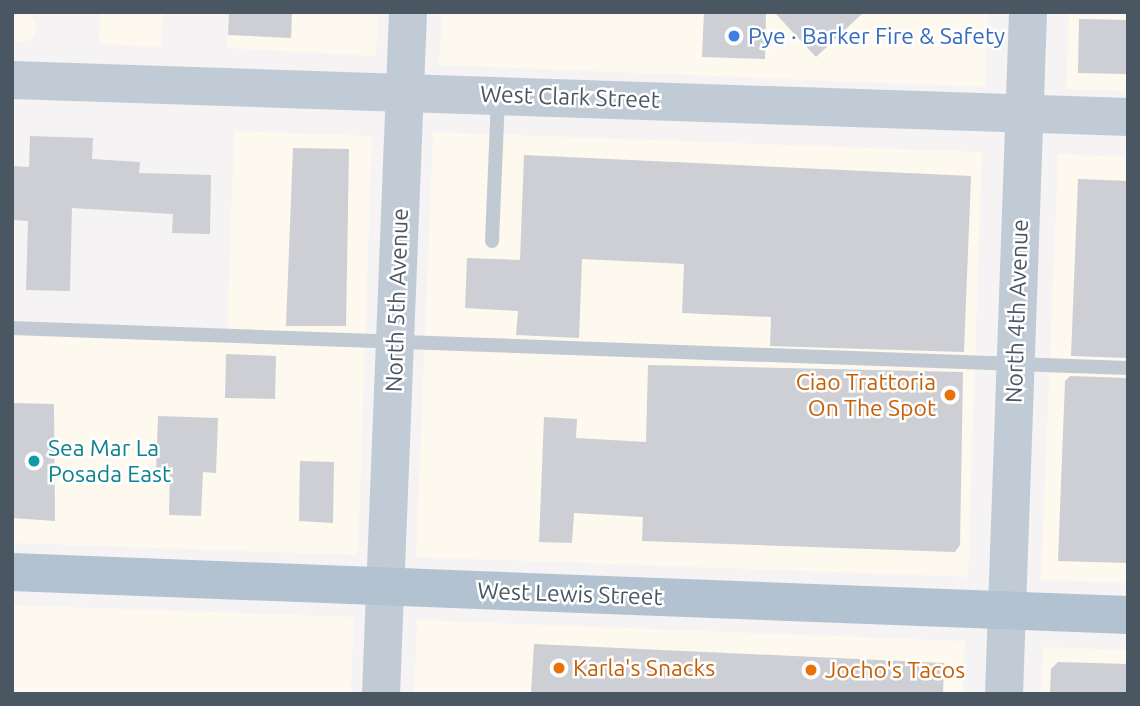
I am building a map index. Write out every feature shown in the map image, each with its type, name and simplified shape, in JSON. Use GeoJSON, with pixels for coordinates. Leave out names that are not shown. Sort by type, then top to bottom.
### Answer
{"type":"FeatureCollection","features":[{"type":"Feature","properties":{"kind":"main road","name":"West Lewis Street"},"geometry":{"type":"LineString","coordinates":[[12,572],[1128,615]]}},
{"type":"Feature","properties":{"kind":"street","name":"North 5th Avenue"},"geometry":{"type":"LineString","coordinates":[[381,694],[408,12]]}},
{"type":"Feature","properties":{"kind":"street","name":"North 4th Avenue"},"geometry":{"type":"LineString","coordinates":[[1004,694],[1028,12]]}},
{"type":"Feature","properties":{"kind":"street","name":"West Clark Street"},"geometry":{"type":"LineString","coordinates":[[12,80],[405,97],[498,94],[1128,117]]}},
{"type":"Feature","properties":{"kind":"lane"},"geometry":{"type":"LineString","coordinates":[[492,241],[498,94]]}},
{"type":"Feature","properties":{"kind":"lane"},"geometry":{"type":"LineString","coordinates":[[12,328],[1128,368]]}},
{"type":"Feature","properties":{"kind":"shaded area"},"geometry":{"type":"Polygon","coordinates":[[[100,12],[163,12],[161,47],[99,44],[100,12]]]}},
{"type":"Feature","properties":{"kind":"shaded area"},"geometry":{"type":"Polygon","coordinates":[[[228,12],[378,12],[376,56],[227,48],[228,12]]]}},
{"type":"Feature","properties":{"kind":"shaded area"},"geometry":{"type":"Polygon","coordinates":[[[442,12],[988,12],[985,87],[439,65],[442,12]]]}},
{"type":"Feature","properties":{"kind":"shaded area"},"geometry":{"type":"Polygon","coordinates":[[[1069,12],[1128,12],[1128,91],[1066,89],[1069,12]]]}},
{"type":"Feature","properties":{"kind":"shaded area"},"geometry":{"type":"Polygon","coordinates":[[[22,14],[32,18],[36,28],[32,38],[22,42],[12,38],[8,28],[12,18],[22,14]]]}},
{"type":"Feature","properties":{"kind":"shaded area"},"geometry":{"type":"Polygon","coordinates":[[[234,131],[372,136],[358,555],[12,543],[12,328],[227,336],[234,131]]]}},
{"type":"Feature","properties":{"kind":"shaded area"},"geometry":{"type":"Polygon","coordinates":[[[433,132],[982,152],[968,577],[416,557],[433,132]]]}},
{"type":"Feature","properties":{"kind":"shaded area"},"geometry":{"type":"Polygon","coordinates":[[[1058,154],[1128,157],[1128,583],[1041,580],[1058,154]]]}},
{"type":"Feature","properties":{"kind":"shaded area"},"geometry":{"type":"Polygon","coordinates":[[[12,605],[354,617],[351,694],[12,694],[12,605]]]}},
{"type":"Feature","properties":{"kind":"shaded area"},"geometry":{"type":"Polygon","coordinates":[[[417,620],[965,641],[963,694],[414,694],[417,620]]]}},
{"type":"Feature","properties":{"kind":"shaded area"},"geometry":{"type":"Polygon","coordinates":[[[1043,647],[1128,650],[1128,694],[1041,694],[1043,647]]]}},
{"type":"Feature","properties":{"kind":"building"},"geometry":{"type":"Polygon","coordinates":[[[229,12],[292,12],[291,38],[228,35],[229,12]]]}},
{"type":"Feature","properties":{"kind":"building"},"geometry":{"type":"Polygon","coordinates":[[[704,12],[766,12],[765,59],[702,57],[704,12]]]}},
{"type":"Feature","properties":{"kind":"building"},"geometry":{"type":"Polygon","coordinates":[[[774,12],[864,12],[816,57],[774,12]]]}},
{"type":"Feature","properties":{"kind":"building"},"geometry":{"type":"Polygon","coordinates":[[[1079,19],[1128,20],[1128,74],[1078,73],[1079,19]]]}},
{"type":"Feature","properties":{"kind":"building"},"geometry":{"type":"Polygon","coordinates":[[[30,136],[93,138],[92,159],[140,162],[139,173],[211,175],[210,234],[172,233],[173,214],[72,208],[70,291],[26,290],[28,221],[12,220],[12,166],[29,167],[30,136]]]}},
{"type":"Feature","properties":{"kind":"building"},"geometry":{"type":"Polygon","coordinates":[[[293,148],[349,149],[346,326],[286,326],[293,148]]]}},
{"type":"Feature","properties":{"kind":"building"},"geometry":{"type":"Polygon","coordinates":[[[524,155],[971,176],[964,352],[770,346],[771,317],[682,313],[684,264],[582,259],[579,338],[516,335],[518,311],[465,308],[467,258],[520,260],[524,155]]]}},
{"type":"Feature","properties":{"kind":"building"},"geometry":{"type":"Polygon","coordinates":[[[1078,179],[1128,181],[1128,358],[1071,356],[1078,179]]]}},
{"type":"Feature","properties":{"kind":"building"},"geometry":{"type":"Polygon","coordinates":[[[226,354],[276,356],[275,399],[225,398],[226,354]]]}},
{"type":"Feature","properties":{"kind":"building"},"geometry":{"type":"Polygon","coordinates":[[[648,365],[963,372],[960,545],[955,552],[642,541],[643,517],[574,513],[572,543],[539,542],[544,417],[577,419],[576,438],[646,442],[648,365]]]}},
{"type":"Feature","properties":{"kind":"building"},"geometry":{"type":"Polygon","coordinates":[[[1070,376],[1128,378],[1128,563],[1058,561],[1065,381],[1070,376]]]}},
{"type":"Feature","properties":{"kind":"building","name":"Sea Mar La Posada East"},"geometry":{"type":"Polygon","coordinates":[[[12,403],[54,404],[55,521],[12,518],[12,403]]]}},
{"type":"Feature","properties":{"kind":"building"},"geometry":{"type":"Polygon","coordinates":[[[158,416],[218,418],[216,473],[203,472],[201,516],[169,515],[170,469],[156,469],[158,416]]]}},
{"type":"Feature","properties":{"kind":"building"},"geometry":{"type":"Polygon","coordinates":[[[300,461],[334,462],[333,523],[299,521],[300,461]]]}},
{"type":"Feature","properties":{"kind":"building"},"geometry":{"type":"Polygon","coordinates":[[[534,644],[944,663],[943,694],[531,694],[534,644]]]}},
{"type":"Feature","properties":{"kind":"building"},"geometry":{"type":"Polygon","coordinates":[[[1058,662],[1128,664],[1128,694],[1050,694],[1051,669],[1058,662]]]}},
{"type":"Feature","properties":{"kind":"place","name":"Pye · Barker Fire & Safety"},"geometry":{"type":"Point","coordinates":[734,36]}},
{"type":"Feature","properties":{"kind":"place","name":"Ciao Trattoria On The Spot"},"geometry":{"type":"Point","coordinates":[950,395]}},
{"type":"Feature","properties":{"kind":"place","name":"Sea Mar La Posada East"},"geometry":{"type":"Point","coordinates":[34,461]}},
{"type":"Feature","properties":{"kind":"place","name":"Karla's Snacks"},"geometry":{"type":"Point","coordinates":[559,668]}},
{"type":"Feature","properties":{"kind":"place","name":"Jocho's Tacos"},"geometry":{"type":"Point","coordinates":[811,670]}}]}
